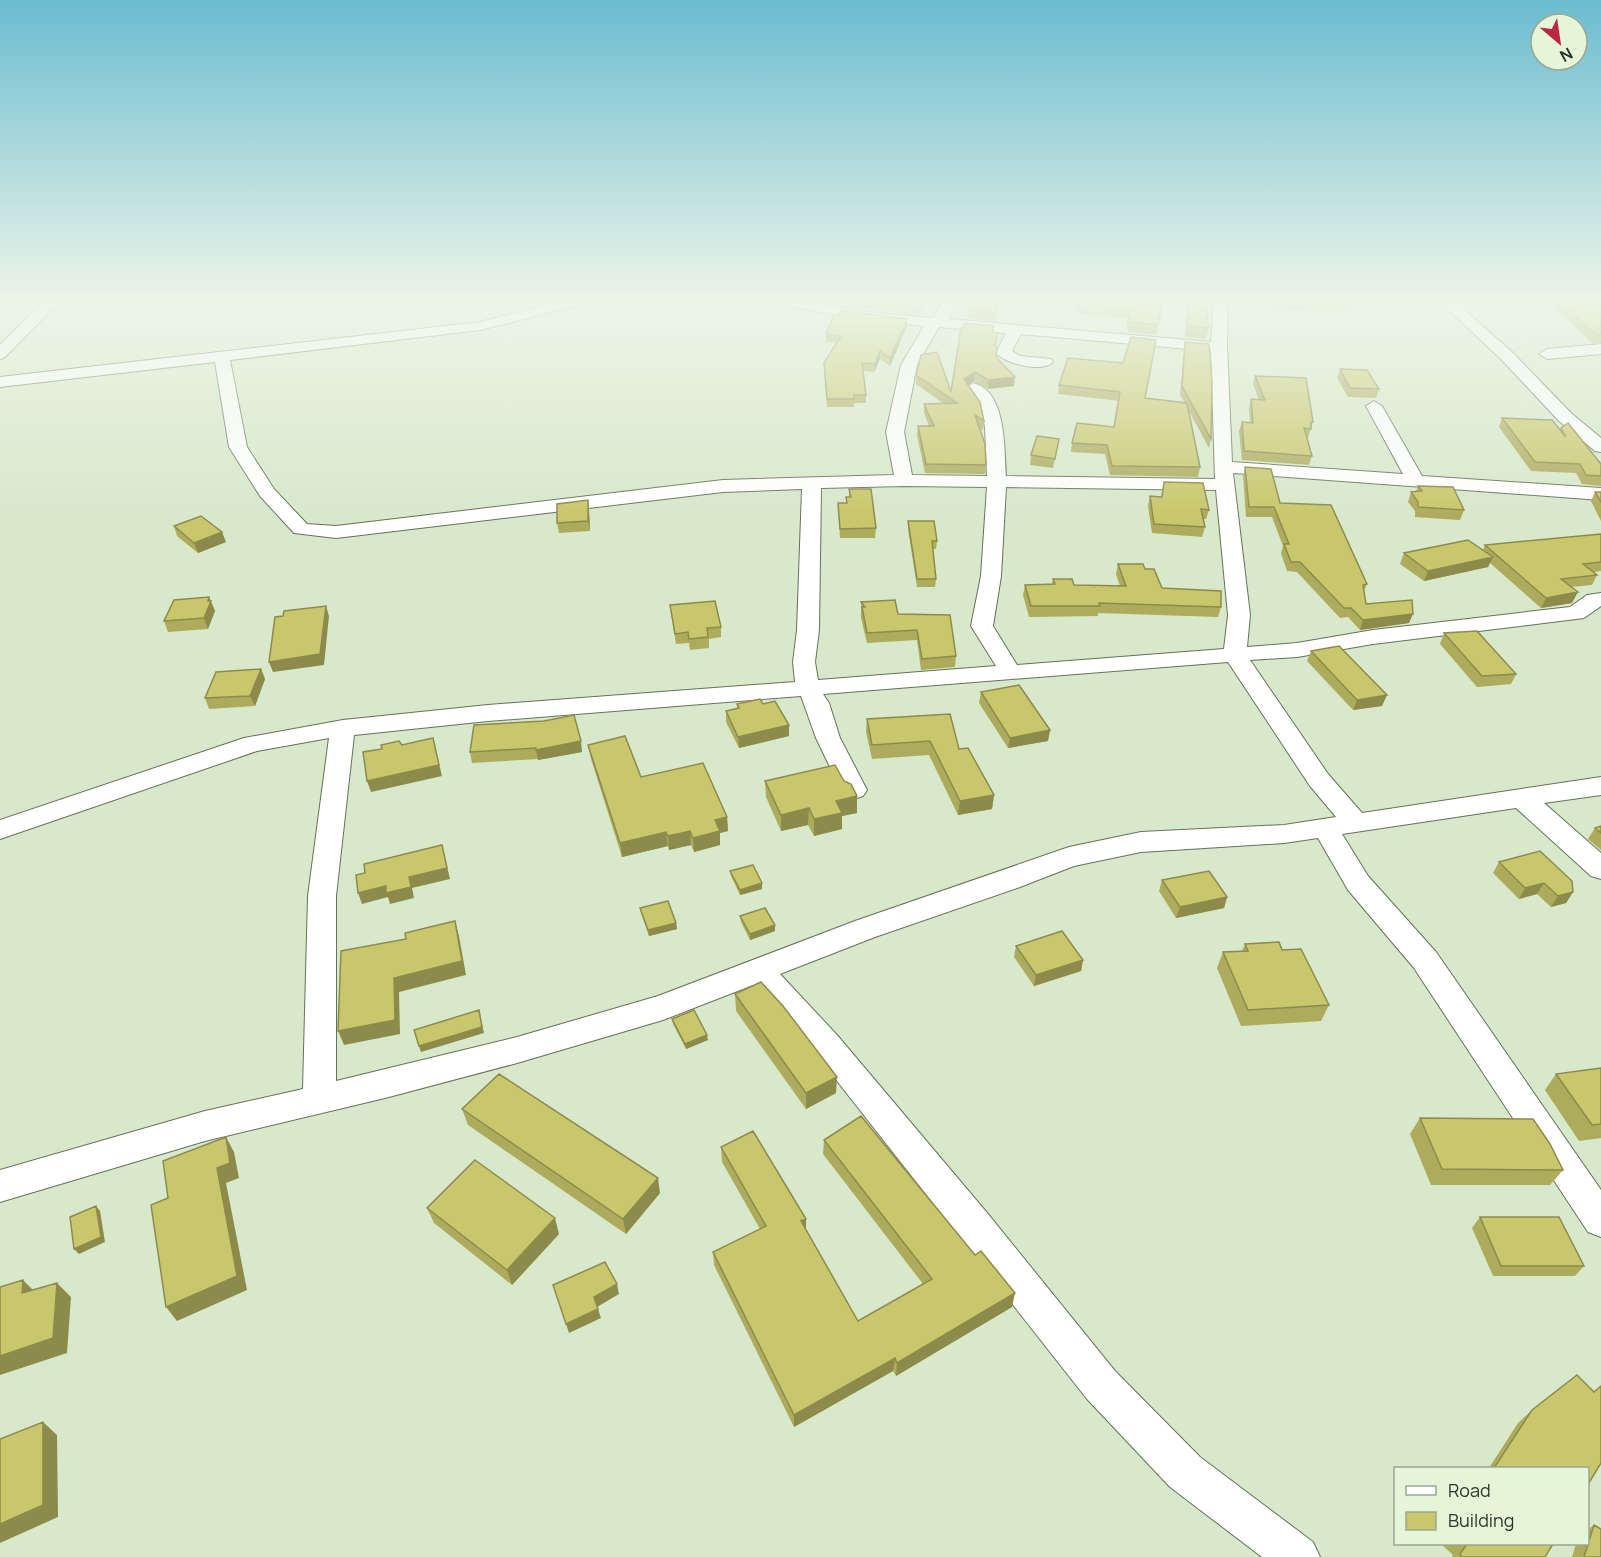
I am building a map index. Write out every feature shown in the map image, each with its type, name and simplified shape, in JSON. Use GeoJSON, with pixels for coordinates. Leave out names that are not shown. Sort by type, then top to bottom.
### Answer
{"type":"FeatureCollection","features":[{"type":"Feature","properties":{"kind":"street"},"geometry":{"type":"LineString","coordinates":[[0,382],[88,372]]}},
{"type":"Feature","properties":{"kind":"street"},"geometry":{"type":"LineString","coordinates":[[225,372],[238,447],[267,492],[301,529],[336,532],[723,486],[904,480],[997,482],[1224,476],[1416,481],[1601,494]]}},
{"type":"Feature","properties":{"kind":"street"},"geometry":{"type":"LineString","coordinates":[[904,480],[895,432],[908,372]]}},
{"type":"Feature","properties":{"kind":"street"},"geometry":{"type":"LineString","coordinates":[[1220,372],[1224,476],[1239,615],[1235,655],[1319,780],[1356,823]]}},
{"type":"Feature","properties":{"kind":"street"},"geometry":{"type":"LineString","coordinates":[[1522,372],[1565,417],[1601,447]]}},
{"type":"Feature","properties":{"kind":"street"},"geometry":{"type":"LineString","coordinates":[[973,388],[988,404],[994,427],[997,482],[990,576],[982,626],[1011,672]]}},
{"type":"Feature","properties":{"kind":"street"},"geometry":{"type":"LineString","coordinates":[[1374,406],[1416,481]]}},
{"type":"Feature","properties":{"kind":"street"},"geometry":{"type":"LineString","coordinates":[[812,483],[808,630],[804,662],[808,688],[818,703],[828,738],[854,790]]}},
{"type":"Feature","properties":{"kind":"street"},"geometry":{"type":"LineString","coordinates":[[0,830],[253,744],[343,728],[488,712],[1297,650],[1384,635],[1576,613],[1595,600],[1601,599]]}},
{"type":"Feature","properties":{"kind":"street"},"geometry":{"type":"LineString","coordinates":[[319,1100],[322,896],[343,728]]}},
{"type":"Feature","properties":{"kind":"street"},"geometry":{"type":"LineString","coordinates":[[0,1186],[205,1126],[517,1050],[663,1007],[865,929],[1010,880],[1069,857],[1141,842],[1284,834],[1601,786]]}},
{"type":"Feature","properties":{"kind":"street"},"geometry":{"type":"LineString","coordinates":[[1523,799],[1601,869]]}},
{"type":"Feature","properties":{"kind":"street"},"geometry":{"type":"LineString","coordinates":[[1325,828],[1358,883],[1425,960],[1601,1220]]}},
{"type":"Feature","properties":{"kind":"street"},"geometry":{"type":"LineString","coordinates":[[758,970],[833,1053],[975,1226],[1101,1385],[1185,1472],[1298,1557]]}},
{"type":"Feature","properties":{"kind":"building"},"geometry":{"type":"Polygon","coordinates":[[[825,372],[863,372],[866,395],[854,395],[854,399],[827,399],[825,372]]]}},
{"type":"Feature","properties":{"kind":"building"},"geometry":{"type":"Polygon","coordinates":[[[917,372],[944,372],[951,392],[954,372],[1010,372],[1015,377],[988,380],[975,372],[964,379],[980,402],[984,421],[975,415],[985,444],[986,465],[926,464],[918,426],[934,426],[924,404],[957,403],[916,375],[917,372]]]}},
{"type":"Feature","properties":{"kind":"building"},"geometry":{"type":"Polygon","coordinates":[[[1063,372],[1150,372],[1145,398],[1187,403],[1200,467],[1112,466],[1107,445],[1072,443],[1077,423],[1114,427],[1120,392],[1059,385],[1063,372]]]}},
{"type":"Feature","properties":{"kind":"building"},"geometry":{"type":"Polygon","coordinates":[[[1183,372],[1211,372],[1211,439],[1182,386],[1183,372]]]}},
{"type":"Feature","properties":{"kind":"building"},"geometry":{"type":"Polygon","coordinates":[[[1341,372],[1368,372],[1379,389],[1350,388],[1341,372]]]}},
{"type":"Feature","properties":{"kind":"building"},"geometry":{"type":"Polygon","coordinates":[[[1255,376],[1306,378],[1313,422],[1311,422],[1311,429],[1304,428],[1312,456],[1244,451],[1242,422],[1253,423],[1251,399],[1265,400],[1255,376]]]}},
{"type":"Feature","properties":{"kind":"building"},"geometry":{"type":"Polygon","coordinates":[[[1502,418],[1552,420],[1566,437],[1561,428],[1568,423],[1601,464],[1601,476],[1586,475],[1580,464],[1535,462],[1502,418]]]}},
{"type":"Feature","properties":{"kind":"building"},"geometry":{"type":"Polygon","coordinates":[[[1037,436],[1059,439],[1055,459],[1031,455],[1037,436]]]}},
{"type":"Feature","properties":{"kind":"building"},"geometry":{"type":"Polygon","coordinates":[[[1245,467],[1271,469],[1280,503],[1331,505],[1367,584],[1363,585],[1366,604],[1412,600],[1413,614],[1363,620],[1351,608],[1344,608],[1300,562],[1291,562],[1284,544],[1289,544],[1274,507],[1249,507],[1245,467]]]}},
{"type":"Feature","properties":{"kind":"building"},"geometry":{"type":"Polygon","coordinates":[[[1164,482],[1203,483],[1209,510],[1201,509],[1205,527],[1154,524],[1150,496],[1162,497],[1164,482]]]}},
{"type":"Feature","properties":{"kind":"building"},"geometry":{"type":"Polygon","coordinates":[[[1418,486],[1453,487],[1464,510],[1418,507],[1418,502],[1411,492],[1422,491],[1418,486]]]}},
{"type":"Feature","properties":{"kind":"building"},"geometry":{"type":"Polygon","coordinates":[[[849,489],[871,489],[876,528],[840,529],[838,503],[847,503],[846,497],[851,497],[849,489]]]}},
{"type":"Feature","properties":{"kind":"building"},"geometry":{"type":"Polygon","coordinates":[[[1595,492],[1601,492],[1601,502],[1595,492]]]}},
{"type":"Feature","properties":{"kind":"building"},"geometry":{"type":"Polygon","coordinates":[[[588,500],[588,521],[557,523],[557,504],[588,500]]]}},
{"type":"Feature","properties":{"kind":"building"},"geometry":{"type":"Polygon","coordinates":[[[201,516],[222,532],[194,543],[174,526],[201,516]]]}},
{"type":"Feature","properties":{"kind":"building"},"geometry":{"type":"Polygon","coordinates":[[[908,521],[934,521],[937,541],[932,541],[936,579],[917,579],[908,521]]]}},
{"type":"Feature","properties":{"kind":"building"},"geometry":{"type":"Polygon","coordinates":[[[1601,534],[1601,562],[1583,564],[1597,575],[1561,579],[1578,592],[1546,598],[1485,545],[1601,534]]]}},
{"type":"Feature","properties":{"kind":"building"},"geometry":{"type":"Polygon","coordinates":[[[1468,540],[1493,557],[1428,571],[1404,553],[1468,540]]]}},
{"type":"Feature","properties":{"kind":"building"},"geometry":{"type":"Polygon","coordinates":[[[1118,564],[1143,564],[1145,569],[1154,569],[1162,588],[1221,591],[1221,607],[1099,603],[1100,606],[1031,606],[1025,585],[1055,584],[1053,579],[1072,579],[1074,585],[1126,586],[1118,564]]]}},
{"type":"Feature","properties":{"kind":"building"},"geometry":{"type":"Polygon","coordinates":[[[209,597],[208,601],[211,601],[204,618],[164,621],[174,600],[209,597]]]}},
{"type":"Feature","properties":{"kind":"building"},"geometry":{"type":"Polygon","coordinates":[[[895,600],[898,614],[950,615],[956,656],[922,659],[917,630],[867,633],[862,607],[865,607],[861,602],[895,600]]]}},
{"type":"Feature","properties":{"kind":"building"},"geometry":{"type":"Polygon","coordinates":[[[715,601],[721,627],[707,628],[708,637],[689,639],[688,632],[675,634],[670,605],[715,601]]]}},
{"type":"Feature","properties":{"kind":"building"},"geometry":{"type":"Polygon","coordinates":[[[326,606],[320,654],[269,662],[275,617],[283,616],[284,611],[326,606]]]}},
{"type":"Feature","properties":{"kind":"building"},"geometry":{"type":"Polygon","coordinates":[[[1477,631],[1516,674],[1482,676],[1444,633],[1477,631]]]}},
{"type":"Feature","properties":{"kind":"building"},"geometry":{"type":"Polygon","coordinates":[[[1339,646],[1387,695],[1357,700],[1311,651],[1339,646]]]}},
{"type":"Feature","properties":{"kind":"building"},"geometry":{"type":"Polygon","coordinates":[[[261,669],[250,696],[205,698],[216,672],[261,669]]]}},
{"type":"Feature","properties":{"kind":"building"},"geometry":{"type":"Polygon","coordinates":[[[1019,685],[1050,730],[1010,738],[981,692],[1019,685]]]}},
{"type":"Feature","properties":{"kind":"building"},"geometry":{"type":"Polygon","coordinates":[[[760,699],[763,704],[775,701],[789,725],[738,737],[726,711],[739,708],[737,704],[760,699]]]}},
{"type":"Feature","properties":{"kind":"building"},"geometry":{"type":"Polygon","coordinates":[[[950,714],[959,749],[968,748],[994,795],[960,801],[930,741],[872,745],[867,719],[950,714]]]}},
{"type":"Feature","properties":{"kind":"building"},"geometry":{"type":"Polygon","coordinates":[[[574,715],[581,741],[536,750],[536,748],[470,752],[474,725],[544,721],[574,715]]]}},
{"type":"Feature","properties":{"kind":"building"},"geometry":{"type":"Polygon","coordinates":[[[625,736],[641,777],[703,763],[727,817],[715,820],[720,831],[693,838],[690,831],[668,836],[666,832],[620,843],[588,745],[625,736]]]}},
{"type":"Feature","properties":{"kind":"building"},"geometry":{"type":"Polygon","coordinates":[[[433,738],[439,765],[367,781],[363,752],[382,749],[381,745],[399,741],[402,745],[433,738]]]}},
{"type":"Feature","properties":{"kind":"building"},"geometry":{"type":"Polygon","coordinates":[[[835,765],[844,781],[851,784],[857,796],[836,801],[842,813],[814,819],[809,808],[781,815],[765,781],[835,765]]]}},
{"type":"Feature","properties":{"kind":"building"},"geometry":{"type":"Polygon","coordinates":[[[442,845],[447,868],[409,877],[411,887],[386,893],[386,886],[358,893],[356,875],[365,873],[364,864],[442,845]]]}},
{"type":"Feature","properties":{"kind":"building"},"geometry":{"type":"Polygon","coordinates":[[[1540,851],[1572,881],[1573,892],[1558,896],[1544,883],[1525,888],[1499,862],[1540,851]]]}},
{"type":"Feature","properties":{"kind":"building"},"geometry":{"type":"Polygon","coordinates":[[[753,865],[762,883],[740,890],[730,871],[753,865]]]}},
{"type":"Feature","properties":{"kind":"building"},"geometry":{"type":"Polygon","coordinates":[[[1209,871],[1227,897],[1180,907],[1162,880],[1209,871]]]}},
{"type":"Feature","properties":{"kind":"building"},"geometry":{"type":"Polygon","coordinates":[[[668,901],[676,923],[648,930],[640,908],[668,901]]]}},
{"type":"Feature","properties":{"kind":"building"},"geometry":{"type":"Polygon","coordinates":[[[765,908],[775,925],[750,934],[740,916],[765,908]]]}},
{"type":"Feature","properties":{"kind":"building"},"geometry":{"type":"Polygon","coordinates":[[[455,921],[462,961],[394,978],[395,1020],[338,1031],[341,951],[406,939],[405,933],[455,921]]]}},
{"type":"Feature","properties":{"kind":"building"},"geometry":{"type":"Polygon","coordinates":[[[1062,931],[1083,960],[1036,975],[1016,946],[1062,931]]]}},
{"type":"Feature","properties":{"kind":"building"},"geometry":{"type":"Polygon","coordinates":[[[1279,942],[1282,950],[1301,949],[1329,1005],[1248,1010],[1223,952],[1248,951],[1245,944],[1279,942]]]}},
{"type":"Feature","properties":{"kind":"building"},"geometry":{"type":"Polygon","coordinates":[[[761,982],[783,1006],[837,1077],[806,1093],[735,994],[761,982]]]}},
{"type":"Feature","properties":{"kind":"building"},"geometry":{"type":"Polygon","coordinates":[[[479,1010],[482,1027],[419,1046],[414,1030],[479,1010]]]}},
{"type":"Feature","properties":{"kind":"building"},"geometry":{"type":"Polygon","coordinates":[[[694,1010],[707,1035],[685,1044],[672,1019],[694,1010]]]}},
{"type":"Feature","properties":{"kind":"building"},"geometry":{"type":"Polygon","coordinates":[[[1601,1068],[1601,1124],[1592,1125],[1556,1074],[1601,1068]]]}},
{"type":"Feature","properties":{"kind":"building"},"geometry":{"type":"Polygon","coordinates":[[[499,1074],[658,1178],[623,1219],[462,1109],[499,1074]]]}},
{"type":"Feature","properties":{"kind":"building"},"geometry":{"type":"Polygon","coordinates":[[[861,1116],[975,1255],[981,1251],[1015,1293],[897,1363],[895,1358],[794,1415],[713,1252],[766,1226],[721,1147],[753,1131],[806,1219],[801,1221],[858,1321],[932,1279],[824,1140],[861,1116]]]}},
{"type":"Feature","properties":{"kind":"building"},"geometry":{"type":"Polygon","coordinates":[[[1420,1118],[1533,1119],[1550,1144],[1563,1170],[1442,1169],[1420,1118]]]}},
{"type":"Feature","properties":{"kind":"building"},"geometry":{"type":"Polygon","coordinates":[[[226,1137],[230,1163],[217,1168],[237,1276],[166,1307],[151,1205],[168,1198],[163,1161],[226,1137]]]}},
{"type":"Feature","properties":{"kind":"building"},"geometry":{"type":"Polygon","coordinates":[[[475,1160],[555,1218],[507,1270],[427,1208],[475,1160]]]}},
{"type":"Feature","properties":{"kind":"building"},"geometry":{"type":"Polygon","coordinates":[[[96,1206],[101,1237],[74,1249],[70,1217],[96,1206]]]}},
{"type":"Feature","properties":{"kind":"building"},"geometry":{"type":"Polygon","coordinates":[[[1480,1217],[1559,1217],[1584,1266],[1501,1266],[1480,1217]]]}},
{"type":"Feature","properties":{"kind":"building"},"geometry":{"type":"Polygon","coordinates":[[[605,1262],[617,1284],[594,1297],[598,1309],[566,1324],[553,1285],[605,1262]]]}},
{"type":"Feature","properties":{"kind":"building"},"geometry":{"type":"Polygon","coordinates":[[[23,1280],[22,1293],[57,1283],[53,1338],[0,1356],[0,1287],[23,1280]]]}},
{"type":"Feature","properties":{"kind":"building"},"geometry":{"type":"Polygon","coordinates":[[[1577,1375],[1594,1392],[1601,1386],[1601,1463],[1589,1483],[1589,1467],[1495,1467],[1532,1410],[1577,1375]]]}},
{"type":"Feature","properties":{"kind":"building"},"geometry":{"type":"Polygon","coordinates":[[[43,1422],[43,1505],[0,1524],[0,1439],[43,1422]]]}},
{"type":"Feature","properties":{"kind":"building"},"geometry":{"type":"Polygon","coordinates":[[[1594,1525],[1601,1529],[1601,1557],[1584,1557],[1594,1525]]]}},
{"type":"Feature","properties":{"kind":"building"},"geometry":{"type":"Polygon","coordinates":[[[1466,1545],[1552,1545],[1545,1557],[1462,1557],[1460,1554],[1466,1545]]]}}]}
